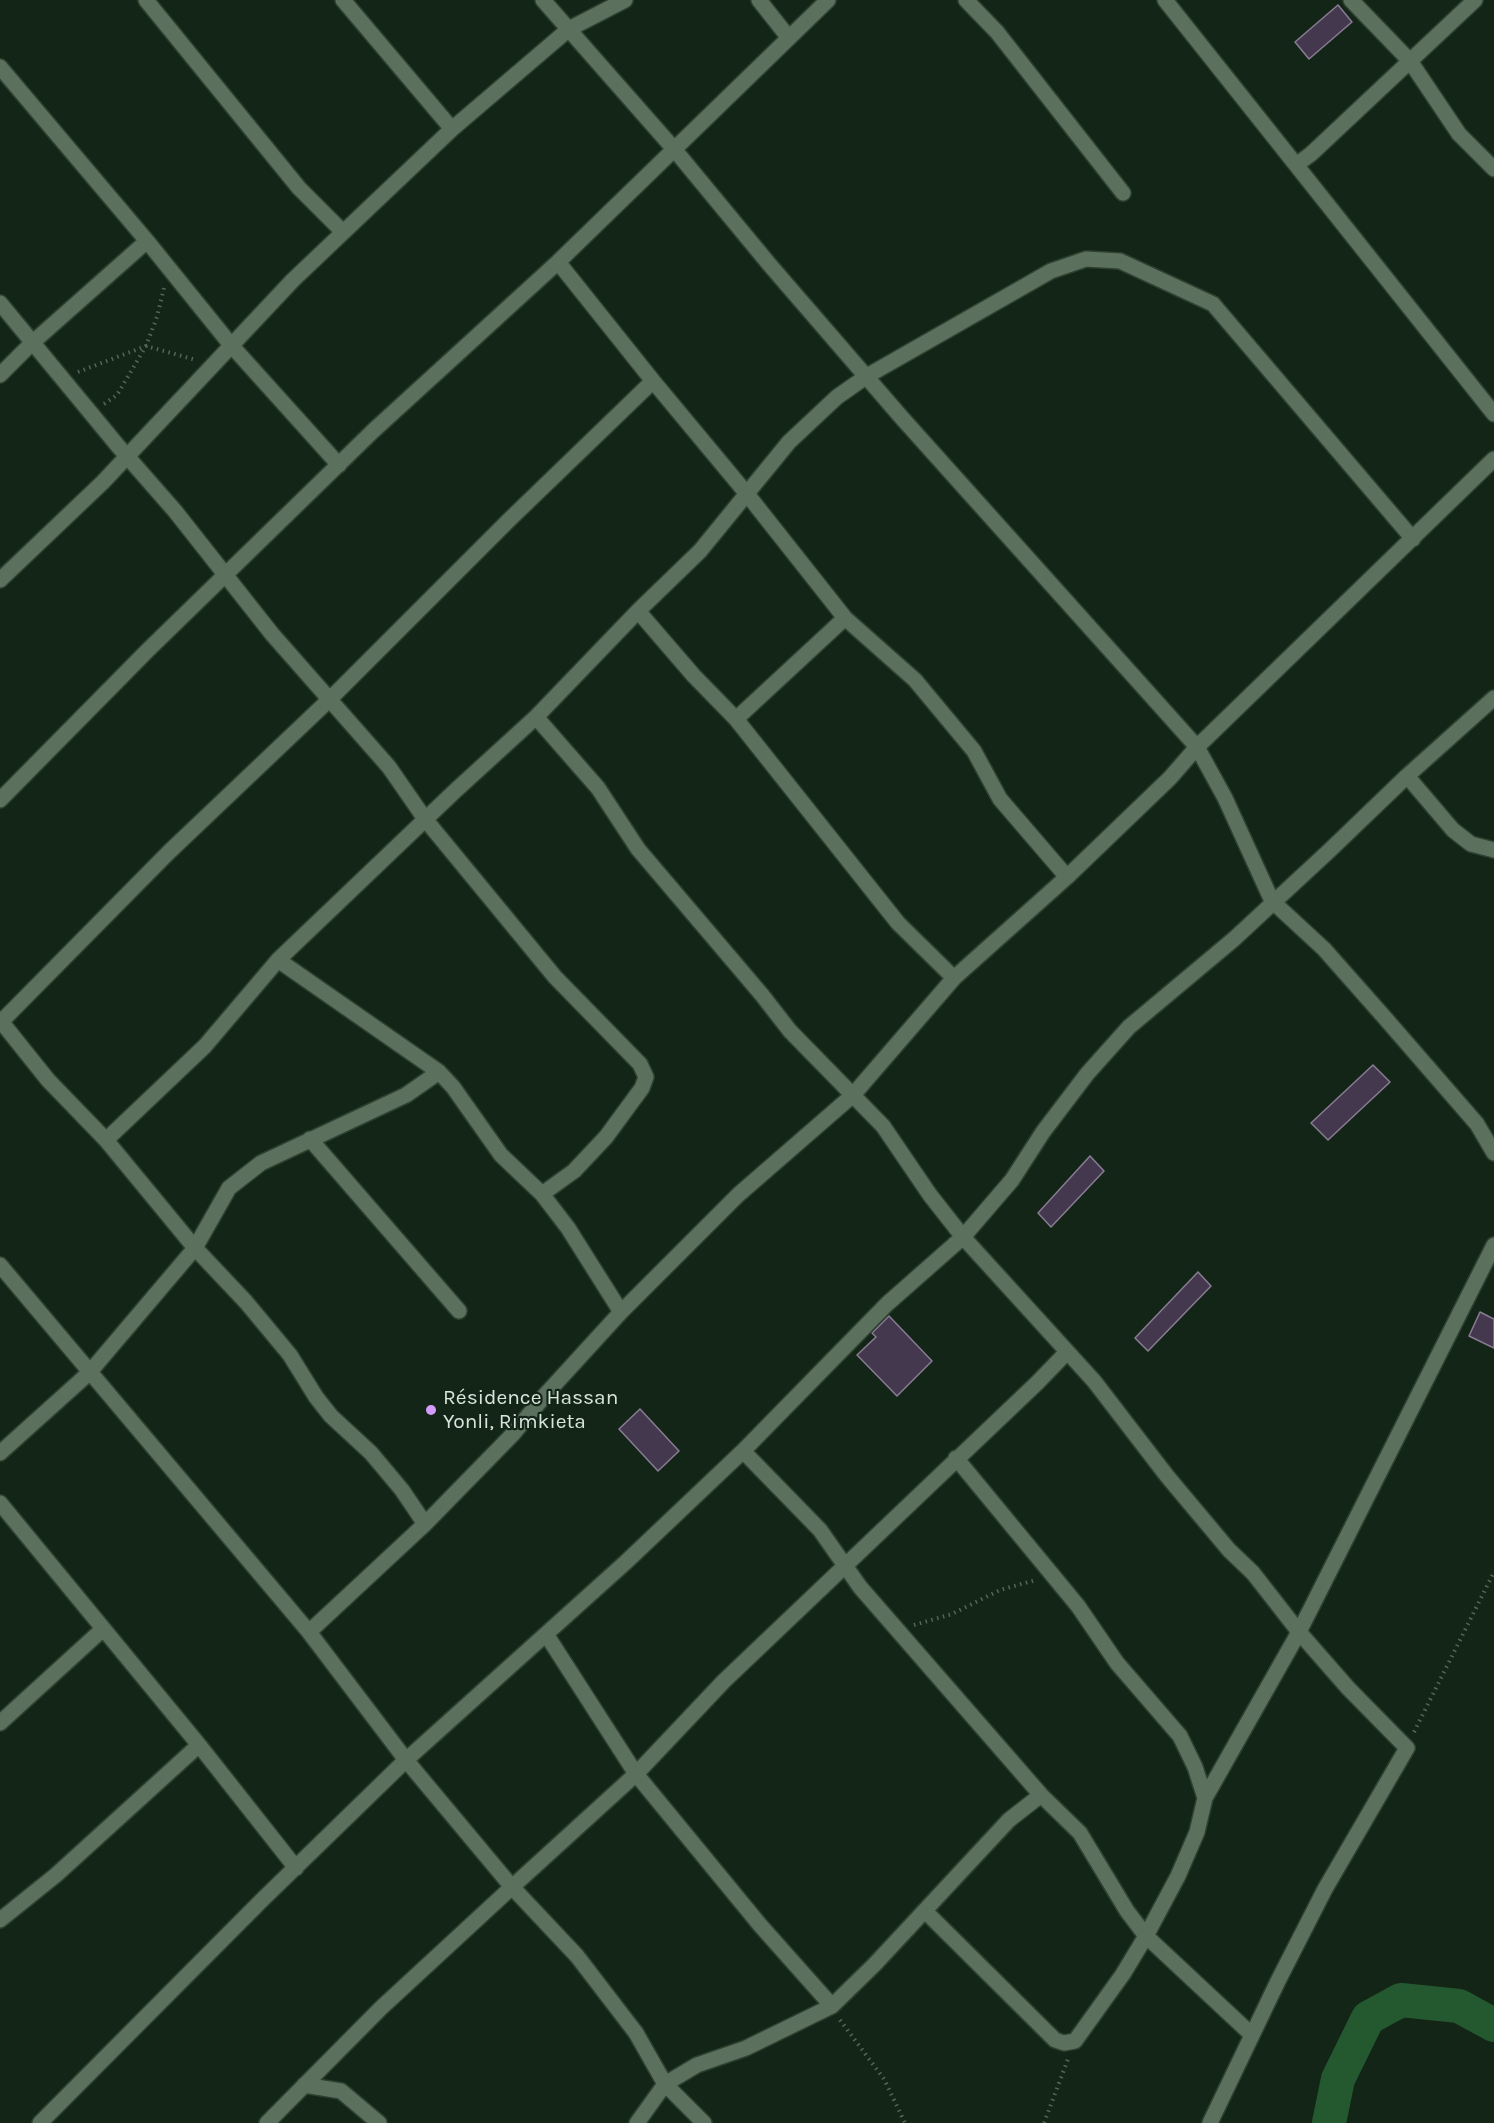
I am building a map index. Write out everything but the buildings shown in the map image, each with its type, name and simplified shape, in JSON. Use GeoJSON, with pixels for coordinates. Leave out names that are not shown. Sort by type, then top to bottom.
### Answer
{"type":"FeatureCollection","features":[{"type":"Feature","properties":{"kind":"street"},"geometry":{"type":"LineString","coordinates":[[146,0],[299,188],[342,231]]}},
{"type":"Feature","properties":{"kind":"street"},"geometry":{"type":"LineString","coordinates":[[343,0],[452,129]]}},
{"type":"Feature","properties":{"kind":"street"},"geometry":{"type":"LineString","coordinates":[[543,0],[674,149],[769,264],[902,418],[1197,747],[1225,798],[1272,902],[1324,949],[1477,1124],[1494,1153]]}},
{"type":"Feature","properties":{"kind":"street"},"geometry":{"type":"LineString","coordinates":[[0,580],[103,482],[342,231],[452,129],[568,29],[625,0]]}},
{"type":"Feature","properties":{"kind":"street"},"geometry":{"type":"LineString","coordinates":[[759,0],[789,38]]}},
{"type":"Feature","properties":{"kind":"street"},"geometry":{"type":"LineString","coordinates":[[0,800],[148,650],[374,431],[558,262],[828,0]]}},
{"type":"Feature","properties":{"kind":"street"},"geometry":{"type":"LineString","coordinates":[[966,0],[997,32],[1122,193]]}},
{"type":"Feature","properties":{"kind":"street"},"geometry":{"type":"LineString","coordinates":[[1165,0],[1494,414]]}},
{"type":"Feature","properties":{"kind":"street"},"geometry":{"type":"LineString","coordinates":[[1351,0],[1410,61],[1459,134],[1494,169]]}},
{"type":"Feature","properties":{"kind":"street"},"geometry":{"type":"LineString","coordinates":[[1296,165],[1311,154],[1475,0]]}},
{"type":"Feature","properties":{"kind":"street"},"geometry":{"type":"LineString","coordinates":[[0,67],[147,241],[231,345],[339,465]]}},
{"type":"Feature","properties":{"kind":"street"},"geometry":{"type":"LineString","coordinates":[[0,375],[147,241]]}},
{"type":"Feature","properties":{"kind":"street"},"geometry":{"type":"LineString","coordinates":[[106,1140],[205,1046],[278,960],[425,819],[537,717],[638,611],[700,551],[789,442],[837,397],[867,376],[1051,271],[1086,259],[1120,261],[1213,304],[1413,539]]}},
{"type":"Feature","properties":{"kind":"street"},"geometry":{"type":"LineString","coordinates":[[558,262],[747,494],[844,618],[915,680],[974,750],[1000,799],[1067,877]]}},
{"type":"Feature","properties":{"kind":"street"},"geometry":{"type":"LineString","coordinates":[[0,303],[175,511],[272,634],[389,767],[425,819],[555,977],[640,1064],[646,1077],[642,1088],[606,1137],[574,1171],[542,1194]]}},
{"type":"Feature","properties":{"kind":"street"},"geometry":{"type":"LineString","coordinates":[[425,1524],[396,1483],[371,1454],[331,1416],[316,1397],[290,1355],[246,1302],[195,1248],[106,1140],[48,1080],[1,1021],[169,852],[330,699],[509,520],[653,381]]}},
{"type":"Feature","properties":{"kind":"street"},"geometry":{"type":"LineString","coordinates":[[309,1632],[425,1524],[513,1434],[546,1394],[621,1312],[738,1195],[853,1095],[954,978],[1067,877],[1170,777],[1197,747],[1494,459]]}},
{"type":"Feature","properties":{"kind":"street"},"geometry":{"type":"LineString","coordinates":[[638,611],[694,676],[736,719],[898,923],[954,978]]}},
{"type":"Feature","properties":{"kind":"street"},"geometry":{"type":"LineString","coordinates":[[736,719],[844,618]]}},
{"type":"Feature","properties":{"kind":"street"},"geometry":{"type":"LineString","coordinates":[[40,2123],[406,1760],[626,1562],[743,1451],[887,1304],[963,1237],[1012,1180],[1043,1132],[1087,1074],[1129,1027],[1234,939],[1407,776],[1494,698]]}},
{"type":"Feature","properties":{"kind":"street"},"geometry":{"type":"LineString","coordinates":[[537,717],[598,788],[638,849],[790,1031],[883,1126],[930,1195],[963,1237],[1094,1381],[1167,1476],[1229,1550],[1253,1573],[1299,1632],[1348,1688],[1407,1748],[1325,1889],[1210,2123]]}},
{"type":"Feature","properties":{"kind":"street"},"geometry":{"type":"LineString","coordinates":[[1407,776],[1454,830],[1471,844],[1494,850]]}},
{"type":"Feature","properties":{"kind":"street"},"geometry":{"type":"LineString","coordinates":[[278,960],[439,1072],[453,1087],[501,1155],[542,1194],[568,1228],[621,1312]]}},
{"type":"Feature","properties":{"kind":"street"},"geometry":{"type":"LineString","coordinates":[[0,1453],[89,1373],[195,1248],[229,1188],[261,1163],[406,1095],[439,1072]]}},
{"type":"Feature","properties":{"kind":"street"},"geometry":{"type":"LineString","coordinates":[[310,1139],[459,1311]]}},
{"type":"Feature","properties":{"kind":"street"},"geometry":{"type":"LineString","coordinates":[[925,1911],[1055,2040],[1064,2043],[1075,2041],[1124,1974],[1178,1876],[1197,1832],[1205,1798],[1299,1632],[1494,1245]]}},
{"type":"Feature","properties":{"kind":"street"},"geometry":{"type":"LineString","coordinates":[[0,1265],[309,1632],[406,1760],[512,1887],[578,1956],[636,2033],[665,2084],[704,2123]]}},
{"type":"Feature","properties":{"kind":"street"},"geometry":{"type":"LineString","coordinates":[[267,2123],[381,2008],[636,1774],[724,1681],[1067,1352]]}},
{"type":"Feature","properties":{"kind":"street"},"geometry":{"type":"LineString","coordinates":[[743,1451],[820,1530],[843,1565],[1041,1795],[1080,1833],[1127,1911],[1146,1936],[1252,2035]]}},
{"type":"Feature","properties":{"kind":"street"},"geometry":{"type":"LineString","coordinates":[[956,1458],[1078,1606],[1117,1663],[1180,1736],[1195,1767],[1205,1798]]}},
{"type":"Feature","properties":{"kind":"street"},"geometry":{"type":"LineString","coordinates":[[0,1503],[199,1745],[296,1868]]}},
{"type":"Feature","properties":{"kind":"street"},"geometry":{"type":"LineString","coordinates":[[0,1723],[103,1629]]}},
{"type":"Feature","properties":{"kind":"street"},"geometry":{"type":"LineString","coordinates":[[546,1634],[636,1774],[760,1925],[832,2006]]}},
{"type":"Feature","properties":{"kind":"street"},"geometry":{"type":"LineString","coordinates":[[0,1920],[56,1875],[199,1745]]}},
{"type":"Feature","properties":{"kind":"street"},"geometry":{"type":"LineString","coordinates":[[637,2123],[665,2084],[697,2065],[746,2048],[832,2006],[925,1911],[1009,1820],[1041,1795]]}},
{"type":"Feature","properties":{"kind":"street"},"geometry":{"type":"LineString","coordinates":[[304,2085],[341,2091],[379,2123]]}},
{"type":"Feature","properties":{"kind":"path"},"geometry":{"type":"LineString","coordinates":[[91,413],[117,395],[146,346],[157,317],[169,268]]}},
{"type":"Feature","properties":{"kind":"path"},"geometry":{"type":"LineString","coordinates":[[63,378],[146,346],[212,365]]}},
{"type":"Feature","properties":{"kind":"path"},"geometry":{"type":"LineString","coordinates":[[1407,1748],[1494,1572]]}},
{"type":"Feature","properties":{"kind":"path"},"geometry":{"type":"LineString","coordinates":[[899,1629],[952,1614],[1000,1590],[1054,1576]]}},
{"type":"Feature","properties":{"kind":"path"},"geometry":{"type":"LineString","coordinates":[[832,2006],[850,2035],[884,2079],[905,2123]]}},
{"type":"Feature","properties":{"kind":"path"},"geometry":{"type":"LineString","coordinates":[[1044,2123],[1075,2041]]}},
{"type":"Feature","properties":{"kind":"waterway"},"geometry":{"type":"LineString","coordinates":[[1329,2123],[1338,2079],[1368,2018],[1401,2000],[1459,2006],[1494,2025]]}},
{"type":"Feature","properties":{"kind":"place","name":"Résidence Hassan Yonli, Rimkieta"},"geometry":{"type":"Point","coordinates":[431,1410]}}]}
